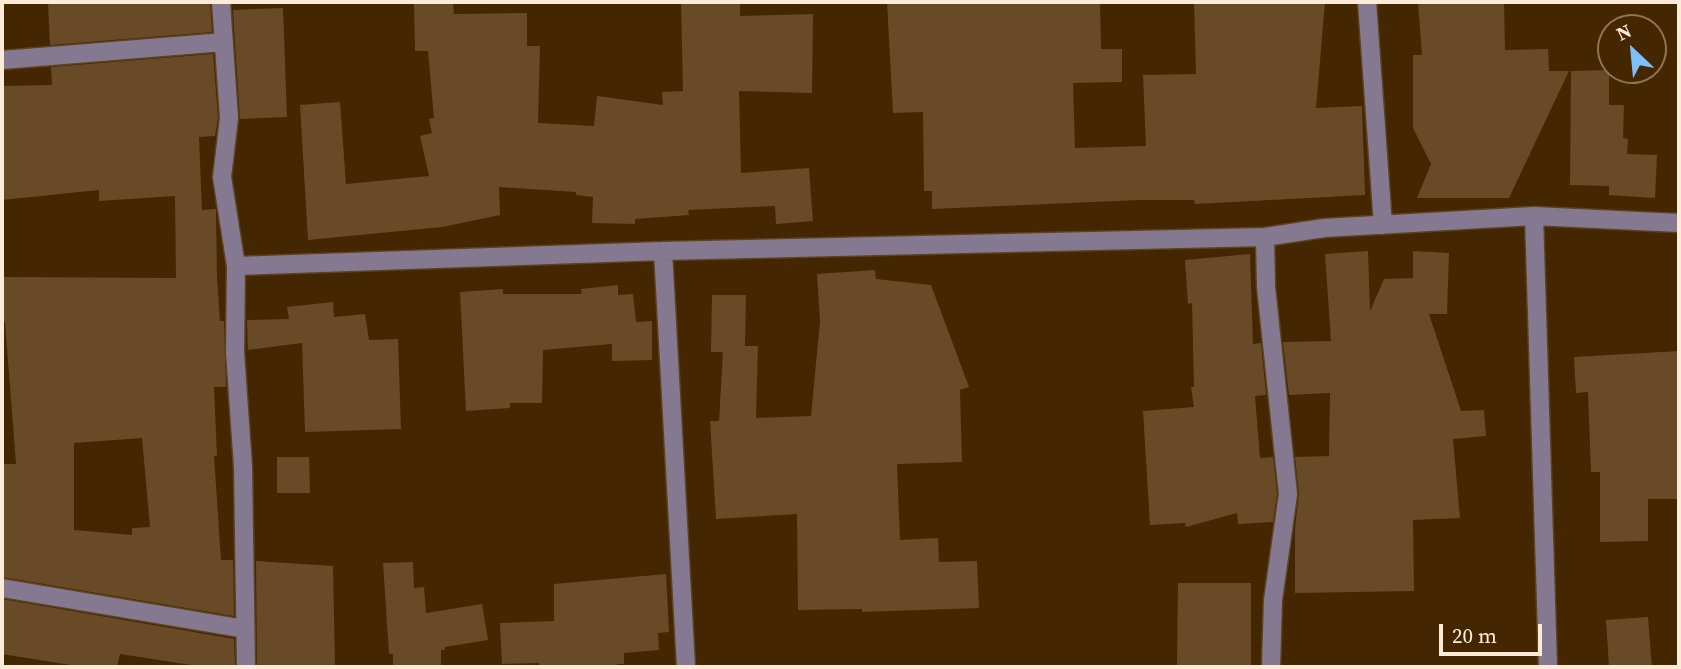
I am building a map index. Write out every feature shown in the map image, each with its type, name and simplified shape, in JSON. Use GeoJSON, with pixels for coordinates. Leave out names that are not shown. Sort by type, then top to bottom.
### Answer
{"type":"FeatureCollection","features":[{"type":"Feature","properties":{"kind":"street"},"geometry":{"type":"LineString","coordinates":[[221,2],[229,118],[222,177],[236,266],[235,352],[243,467],[246,667]]}},
{"type":"Feature","properties":{"kind":"street"},"geometry":{"type":"LineString","coordinates":[[1367,2],[1383,225]]}},
{"type":"Feature","properties":{"kind":"street"},"geometry":{"type":"LineString","coordinates":[[2,60],[224,42]]}},
{"type":"Feature","properties":{"kind":"street"},"geometry":{"type":"LineString","coordinates":[[236,266],[663,251],[1265,237],[1324,228],[1534,216],[1679,223]]}},
{"type":"Feature","properties":{"kind":"street"},"geometry":{"type":"LineString","coordinates":[[1534,216],[1548,667]]}},
{"type":"Feature","properties":{"kind":"street"},"geometry":{"type":"LineString","coordinates":[[1265,237],[1266,287],[1288,494],[1273,600],[1271,667]]}},
{"type":"Feature","properties":{"kind":"street"},"geometry":{"type":"LineString","coordinates":[[663,251],[686,667]]}},
{"type":"Feature","properties":{"kind":"street"},"geometry":{"type":"LineString","coordinates":[[2,588],[245,629]]}},
{"type":"Feature","properties":{"kind":"building"},"geometry":{"type":"Polygon","coordinates":[[[48,2],[210,2],[212,32],[50,45],[48,2]]]}},
{"type":"Feature","properties":{"kind":"building"},"geometry":{"type":"Polygon","coordinates":[[[414,2],[453,2],[454,14],[527,13],[527,46],[540,46],[538,123],[594,126],[597,96],[663,105],[662,92],[683,91],[681,2],[740,2],[740,16],[813,14],[812,93],[739,91],[741,173],[809,168],[813,221],[776,224],[775,206],[688,210],[689,215],[635,219],[635,224],[592,223],[593,197],[576,195],[576,192],[499,187],[500,215],[442,227],[308,240],[300,105],[340,102],[346,184],[429,176],[420,136],[432,133],[429,119],[434,118],[428,51],[415,51],[414,2]]]}},
{"type":"Feature","properties":{"kind":"building"},"geometry":{"type":"Polygon","coordinates":[[[887,2],[1100,2],[1101,49],[1122,49],[1122,82],[1073,83],[1075,148],[1146,146],[1143,75],[1196,74],[1194,2],[1325,2],[1316,108],[1362,106],[1365,195],[1195,204],[1194,200],[1140,200],[932,209],[932,191],[924,191],[923,112],[893,113],[887,2]]]}},
{"type":"Feature","properties":{"kind":"building"},"geometry":{"type":"Polygon","coordinates":[[[1418,2],[1504,2],[1505,50],[1548,49],[1549,71],[1569,71],[1509,198],[1417,198],[1431,164],[1413,128],[1413,55],[1422,55],[1418,2]]]}},
{"type":"Feature","properties":{"kind":"building"},"geometry":{"type":"Polygon","coordinates":[[[283,8],[287,117],[240,119],[233,10],[283,8]]]}},
{"type":"Feature","properties":{"kind":"building"},"geometry":{"type":"Polygon","coordinates":[[[213,54],[218,118],[215,136],[199,137],[202,210],[216,209],[217,277],[220,321],[224,321],[226,387],[214,387],[217,456],[214,456],[221,560],[233,560],[234,616],[2,577],[2,464],[16,464],[5,322],[2,322],[2,277],[176,278],[175,196],[99,201],[99,190],[2,200],[2,86],[52,85],[51,67],[213,54]],[[142,438],[74,443],[74,530],[132,535],[132,528],[150,527],[142,438]]]}},
{"type":"Feature","properties":{"kind":"building"},"geometry":{"type":"Polygon","coordinates":[[[1597,70],[1597,84],[1609,84],[1609,105],[1624,105],[1623,138],[1628,139],[1627,154],[1657,155],[1655,198],[1609,195],[1609,186],[1570,185],[1571,71],[1597,70]]]}},
{"type":"Feature","properties":{"kind":"building"},"geometry":{"type":"Polygon","coordinates":[[[1368,251],[1370,311],[1384,279],[1413,278],[1413,251],[1449,253],[1447,314],[1429,314],[1461,411],[1484,410],[1486,436],[1453,439],[1460,518],[1413,520],[1414,591],[1295,593],[1295,529],[1299,493],[1295,457],[1329,456],[1330,393],[1289,395],[1283,342],[1331,341],[1325,254],[1368,251]]]}},
{"type":"Feature","properties":{"kind":"building"},"geometry":{"type":"Polygon","coordinates":[[[1250,254],[1253,344],[1261,343],[1266,395],[1255,396],[1260,458],[1273,457],[1277,494],[1273,522],[1238,524],[1237,513],[1186,527],[1185,523],[1150,525],[1143,411],[1194,407],[1191,387],[1194,387],[1192,303],[1188,304],[1185,260],[1250,254]]]}},
{"type":"Feature","properties":{"kind":"building"},"geometry":{"type":"Polygon","coordinates":[[[875,270],[876,279],[931,285],[969,387],[960,390],[962,462],[897,464],[900,540],[938,538],[939,562],[977,561],[979,608],[862,612],[862,609],[798,610],[797,514],[716,519],[710,421],[719,421],[723,352],[711,352],[712,295],[746,295],[745,346],[758,346],[756,418],[811,416],[820,321],[817,274],[875,270]]]}},
{"type":"Feature","properties":{"kind":"building"},"geometry":{"type":"Polygon","coordinates":[[[618,285],[618,295],[633,294],[636,322],[652,321],[652,360],[612,361],[612,344],[543,350],[542,403],[510,403],[510,408],[466,411],[460,292],[503,289],[503,294],[582,294],[581,289],[618,285]]]}},
{"type":"Feature","properties":{"kind":"building"},"geometry":{"type":"Polygon","coordinates":[[[333,302],[334,317],[365,314],[369,340],[398,339],[401,429],[305,432],[302,343],[248,350],[249,386],[247,320],[289,319],[287,307],[333,302]]]}},
{"type":"Feature","properties":{"kind":"building"},"geometry":{"type":"Polygon","coordinates":[[[1679,351],[1679,499],[1648,499],[1648,541],[1600,542],[1600,472],[1591,472],[1588,392],[1576,393],[1574,357],[1679,351]]]}},
{"type":"Feature","properties":{"kind":"building"},"geometry":{"type":"Polygon","coordinates":[[[277,457],[309,457],[310,493],[277,493],[277,457]]]}},
{"type":"Feature","properties":{"kind":"building"},"geometry":{"type":"Polygon","coordinates":[[[256,561],[333,566],[335,667],[257,667],[256,561]]]}},
{"type":"Feature","properties":{"kind":"building"},"geometry":{"type":"Polygon","coordinates":[[[413,562],[414,588],[424,587],[426,613],[482,604],[488,640],[445,647],[445,650],[441,650],[441,667],[393,667],[393,654],[389,654],[383,563],[413,562]]]}},
{"type":"Feature","properties":{"kind":"building"},"geometry":{"type":"Polygon","coordinates":[[[666,574],[669,632],[658,633],[659,650],[624,653],[624,664],[617,664],[617,667],[502,664],[500,623],[554,621],[554,584],[666,574]]]}},
{"type":"Feature","properties":{"kind":"building"},"geometry":{"type":"Polygon","coordinates":[[[1178,583],[1251,583],[1251,667],[1177,667],[1178,583]]]}},
{"type":"Feature","properties":{"kind":"building"},"geometry":{"type":"Polygon","coordinates":[[[2,599],[234,639],[235,667],[204,667],[120,654],[117,667],[83,667],[2,654],[2,599]]]}},
{"type":"Feature","properties":{"kind":"building"},"geometry":{"type":"Polygon","coordinates":[[[1648,617],[1652,667],[1609,667],[1606,620],[1648,617]]]}}]}
